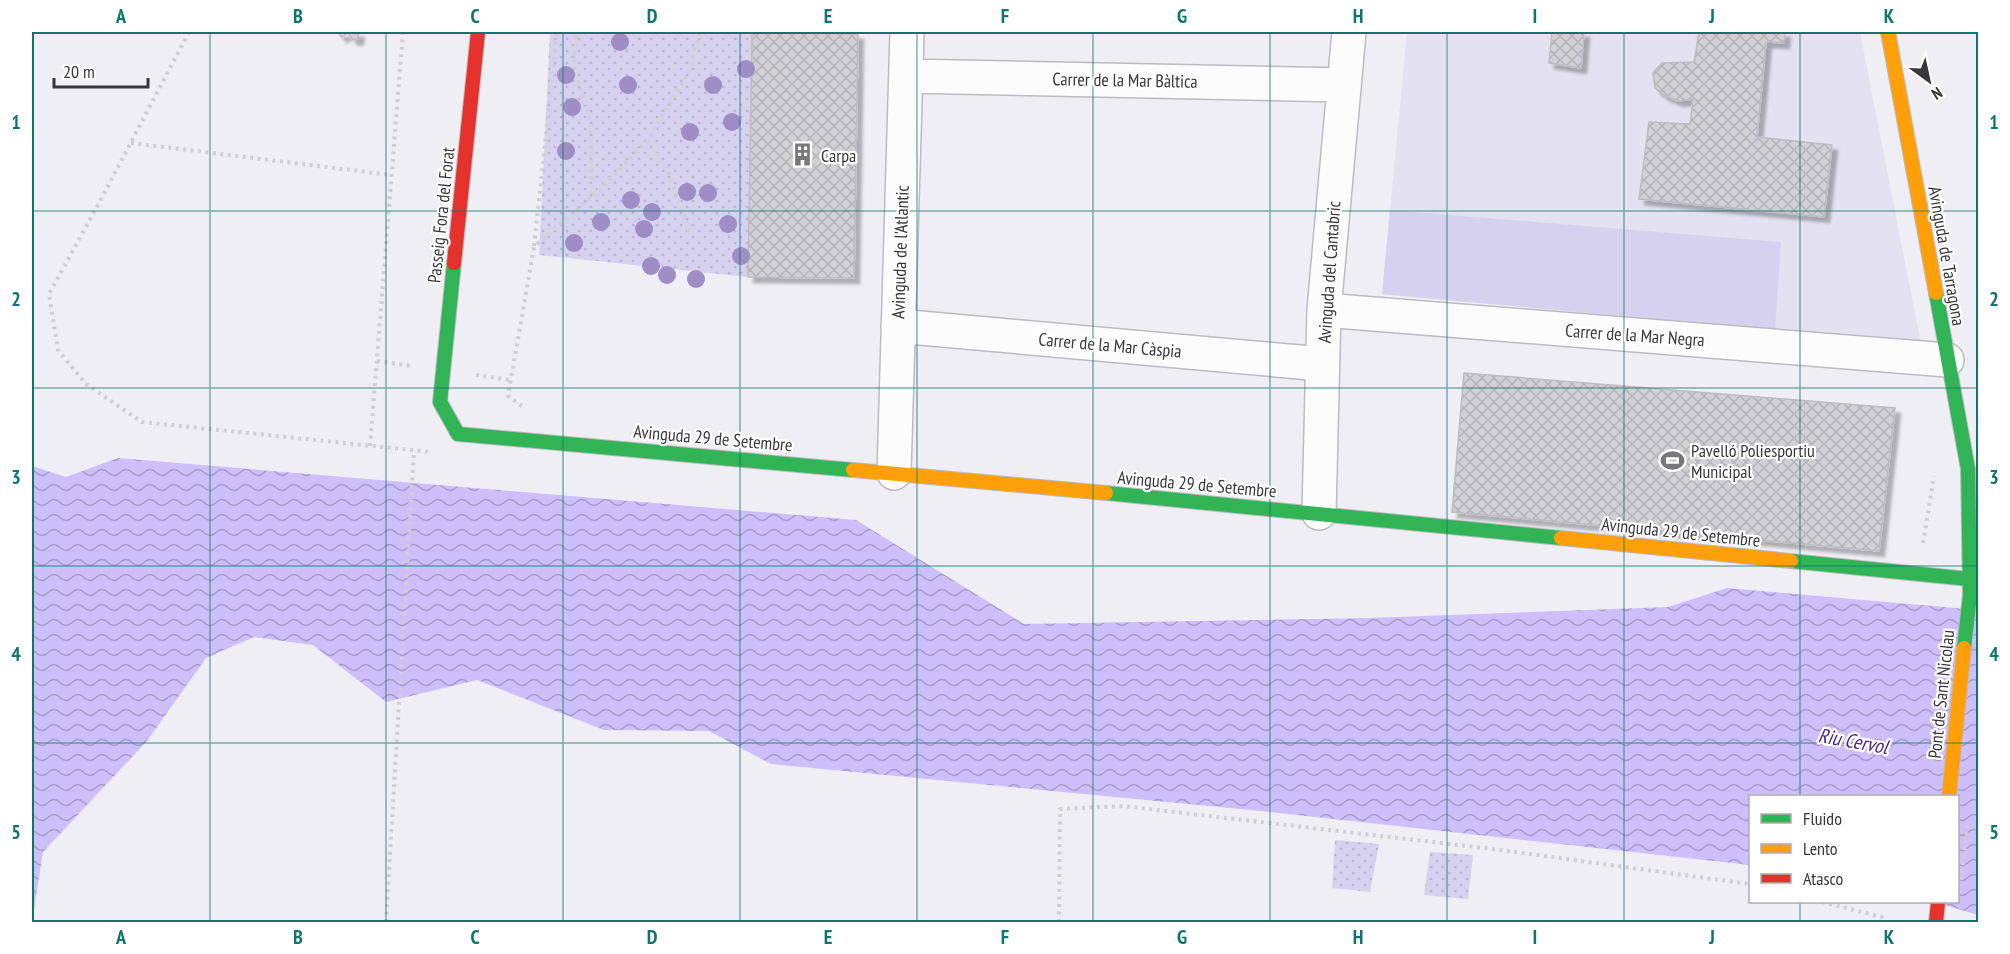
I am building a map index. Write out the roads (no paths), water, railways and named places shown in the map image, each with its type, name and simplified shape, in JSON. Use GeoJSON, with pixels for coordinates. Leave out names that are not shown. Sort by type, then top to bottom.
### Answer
{"type":"FeatureCollection","features":[{"type":"Feature","properties":{"kind":"street","name":"Passeig Fora del Forat"},"geometry":{"type":"LineString","coordinates":[[440,402],[478,32]]}},
{"type":"Feature","properties":{"kind":"street","name":"Avinguda de l'Atlantic"},"geometry":{"type":"LineString","coordinates":[[894,473],[907,32]]}},
{"type":"Feature","properties":{"kind":"street","name":"Avinguda del Cantabric"},"geometry":{"type":"LineString","coordinates":[[1319,513],[1324,310],[1349,32]]}},
{"type":"Feature","properties":{"kind":"street","name":"Avinguda de Tarragona"},"geometry":{"type":"LineString","coordinates":[[1888,32],[1968,469],[1970,595]]}},
{"type":"Feature","properties":{"kind":"street","name":"Carrer de la Mar Bàltica"},"geometry":{"type":"LineString","coordinates":[[906,76],[1344,85]]}},
{"type":"Feature","properties":{"kind":"street","name":"Carrer de la Mar Negra"},"geometry":{"type":"LineString","coordinates":[[1324,310],[1947,360]]}},
{"type":"Feature","properties":{"kind":"street","name":"Carrer de la Mar Càspia"},"geometry":{"type":"LineString","coordinates":[[898,326],[1323,364]]}},
{"type":"Feature","properties":{"kind":"street","name":"Avinguda 29 de Setembre"},"geometry":{"type":"LineString","coordinates":[[440,402],[458,434],[1319,513],[1969,579]]}},
{"type":"Feature","properties":{"kind":"street","name":"Pont de Sant Nicolau"},"geometry":{"type":"LineString","coordinates":[[1949,795],[1970,595]]}},
{"type":"Feature","properties":{"kind":"street"},"geometry":{"type":"LineString","coordinates":[[1936,922],[1938,903]]}},
{"type":"Feature","properties":{"kind":"water","name":"Riu Cervol"},"geometry":{"type":"Polygon","coordinates":[[[118,458],[856,520],[1024,624],[1369,618],[1668,607],[1727,588],[1978,610],[1978,915],[1938,903],[1959,903],[1959,795],[1749,795],[1749,865],[1251,810],[771,764],[709,731],[604,730],[477,680],[386,702],[313,645],[254,637],[206,658],[147,741],[43,852],[32,922],[32,466],[66,477],[118,458]]]}},
{"type":"Feature","properties":{"kind":"place","name":"Carpa"},"geometry":{"type":"Point","coordinates":[803,155]}},
{"type":"Feature","properties":{"kind":"place","name":"Pavelló Poliesportiu Municipal"},"geometry":{"type":"Point","coordinates":[1673,460]}}]}
